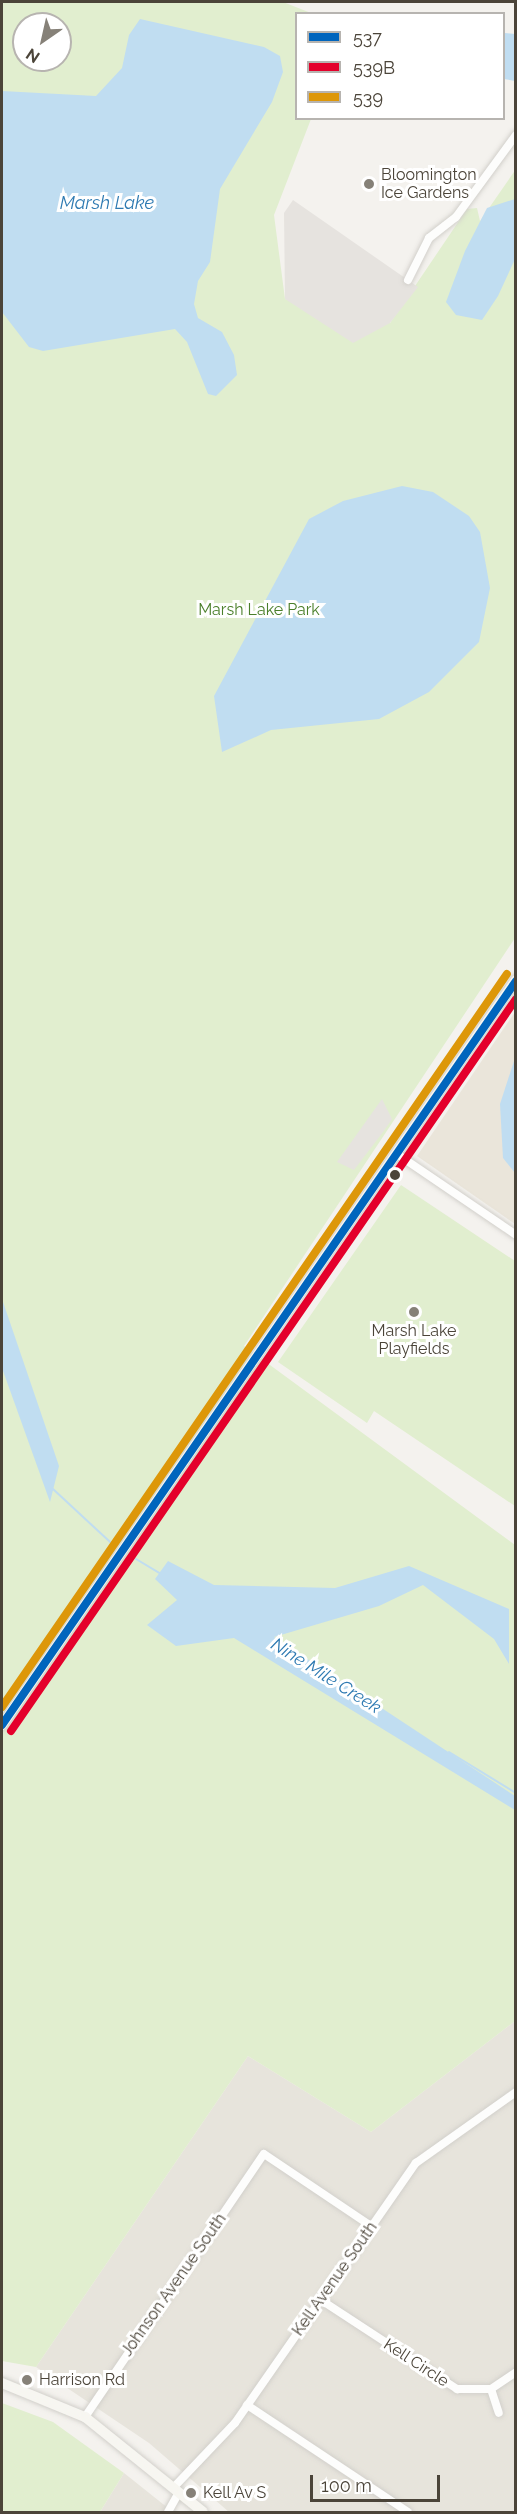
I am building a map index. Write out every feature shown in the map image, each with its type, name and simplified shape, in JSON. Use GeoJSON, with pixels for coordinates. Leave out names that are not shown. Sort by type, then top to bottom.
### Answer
{"type":"FeatureCollection","features":[{"type":"Feature","properties":{"kind":"main road"},"geometry":{"type":"LineString","coordinates":[[2,1725],[516,980]]}},
{"type":"Feature","properties":{"kind":"main road"},"geometry":{"type":"LineString","coordinates":[[2,2383],[85,2417],[203,2512]]}},
{"type":"Feature","properties":{"kind":"street"},"geometry":{"type":"LineString","coordinates":[[408,280],[429,238],[456,217],[516,135]]}},
{"type":"Feature","properties":{"kind":"street"},"geometry":{"type":"LineString","coordinates":[[397,1154],[516,1235]]}},
{"type":"Feature","properties":{"kind":"street","name":"Kell Avenue South"},"geometry":{"type":"LineString","coordinates":[[168,2512],[177,2489],[247,2406],[371,2226],[429,2150],[516,2092]]}},
{"type":"Feature","properties":{"kind":"street","name":"Johnson Avenue South"},"geometry":{"type":"LineString","coordinates":[[85,2417],[264,2154],[371,2226]]}},
{"type":"Feature","properties":{"kind":"street","name":"Kell Circle"},"geometry":{"type":"LineString","coordinates":[[321,2300],[444,2382],[470,2392],[491,2389]]}},
{"type":"Feature","properties":{"kind":"street"},"geometry":{"type":"LineString","coordinates":[[499,2413],[491,2389],[516,2372]]}},
{"type":"Feature","properties":{"kind":"street"},"geometry":{"type":"LineString","coordinates":[[247,2406],[408,2512]]}},
{"type":"Feature","properties":{"kind":"shaded area"},"geometry":{"type":"Polygon","coordinates":[[[293,200],[418,287],[390,323],[353,343],[285,299],[284,213],[293,200]]]}},
{"type":"Feature","properties":{"kind":"shaded area"},"geometry":{"type":"Polygon","coordinates":[[[515,1012],[515,1224],[417,1156],[515,1012]]]}},
{"type":"Feature","properties":{"kind":"shaded area"},"geometry":{"type":"Polygon","coordinates":[[[382,1099],[392,1119],[383,1132],[354,1170],[337,1162],[382,1099]]]}},
{"type":"Feature","properties":{"kind":"shaded area"},"geometry":{"type":"Polygon","coordinates":[[[515,2021],[515,2512],[229,2512],[149,2443],[36,2367],[248,2056],[371,2132],[515,2021]]]}},
{"type":"Feature","properties":{"kind":"shaded area"},"geometry":{"type":"Polygon","coordinates":[[[124,2473],[173,2512],[100,2512],[124,2473]]]}},
{"type":"Feature","properties":{"kind":"green space","name":"Marsh Lake Park"},"geometry":{"type":"Polygon","coordinates":[[[2,2],[283,2],[308,12],[295,12],[295,120],[311,120],[274,215],[285,299],[390,323],[467,209],[477,208],[480,221],[516,169],[515,938],[244,1346],[515,1545],[515,2021],[371,2132],[248,2056],[36,2367],[2,2361],[2,2]]]}},
{"type":"Feature","properties":{"kind":"green space","name":"Marsh Lake Playfields"},"geometry":{"type":"Polygon","coordinates":[[[401,1185],[515,1261],[515,1506],[374,1411],[367,1423],[278,1362],[401,1185]]]}},
{"type":"Feature","properties":{"kind":"green space"},"geometry":{"type":"Polygon","coordinates":[[[2,2403],[53,2422],[124,2473],[100,2512],[2,2512],[2,2403]]]}},
{"type":"Feature","properties":{"kind":"water","name":"Marsh Lake"},"geometry":{"type":"Polygon","coordinates":[[[140,19],[264,47],[280,56],[283,72],[272,102],[220,189],[210,262],[198,281],[194,304],[198,318],[222,332],[234,355],[237,375],[216,396],[208,394],[187,342],[175,329],[43,351],[29,347],[2,312],[2,91],[96,96],[122,68],[129,35],[140,19]]]}},
{"type":"Feature","properties":{"kind":"water"},"geometry":{"type":"Polygon","coordinates":[[[505,33],[515,34],[515,81],[505,79],[505,33]]]}},
{"type":"Feature","properties":{"kind":"water"},"geometry":{"type":"Polygon","coordinates":[[[515,199],[515,259],[498,296],[482,320],[456,315],[446,302],[465,251],[487,208],[515,199]]]}},
{"type":"Feature","properties":{"kind":"water"},"geometry":{"type":"Polygon","coordinates":[[[402,486],[433,492],[469,516],[480,532],[490,588],[479,642],[429,692],[379,719],[271,730],[222,752],[214,696],[309,519],[343,501],[402,486]]]}},
{"type":"Feature","properties":{"kind":"water"},"geometry":{"type":"Polygon","coordinates":[[[515,1058],[515,1173],[503,1158],[500,1104],[515,1058]]]}},
{"type":"Feature","properties":{"kind":"water"},"geometry":{"type":"Polygon","coordinates":[[[2,1299],[59,1466],[50,1502],[2,1368],[2,1299]]]}},
{"type":"Feature","properties":{"kind":"water"},"geometry":{"type":"Polygon","coordinates":[[[168,1561],[214,1585],[335,1588],[409,1566],[509,1609],[509,1664],[494,1639],[423,1585],[379,1606],[274,1637],[515,1796],[515,1810],[234,1638],[176,1646],[147,1625],[177,1600],[155,1579],[168,1561]]]}},
{"type":"Feature","properties":{"kind":"waterway","name":"Nine Mile Creek"},"geometry":{"type":"LineString","coordinates":[[53,1489],[110,1542]]}},
{"type":"Feature","properties":{"kind":"waterway","name":"Nine Mile Creek"},"geometry":{"type":"LineString","coordinates":[[136,1559],[161,1574]]}},
{"type":"Feature","properties":{"kind":"waterway","name":"Nine Mile Creek"},"geometry":{"type":"LineString","coordinates":[[449,1752],[516,1793]]}},
{"type":"Feature","properties":{"kind":"transit line","name":"539"},"geometry":{"type":"LineString","coordinates":[[2,1707],[507,974]]}},
{"type":"Feature","properties":{"kind":"transit line","name":"537"},"geometry":{"type":"LineString","coordinates":[[2,1725],[516,981]]}},
{"type":"Feature","properties":{"kind":"transit line","name":"539B"},"geometry":{"type":"LineString","coordinates":[[11,1731],[516,999]]}},
{"type":"Feature","properties":{"kind":"place","name":"Bloomington Ice Gardens"},"geometry":{"type":"Point","coordinates":[369,184]}},
{"type":"Feature","properties":{"kind":"place","name":"Marsh Lake Playfields"},"geometry":{"type":"Point","coordinates":[414,1312]}},
{"type":"Feature","properties":{"kind":"place","name":"Harrison Rd"},"geometry":{"type":"Point","coordinates":[27,2380]}},
{"type":"Feature","properties":{"kind":"place","name":"Kell Av S"},"geometry":{"type":"Point","coordinates":[191,2493]}}]}
